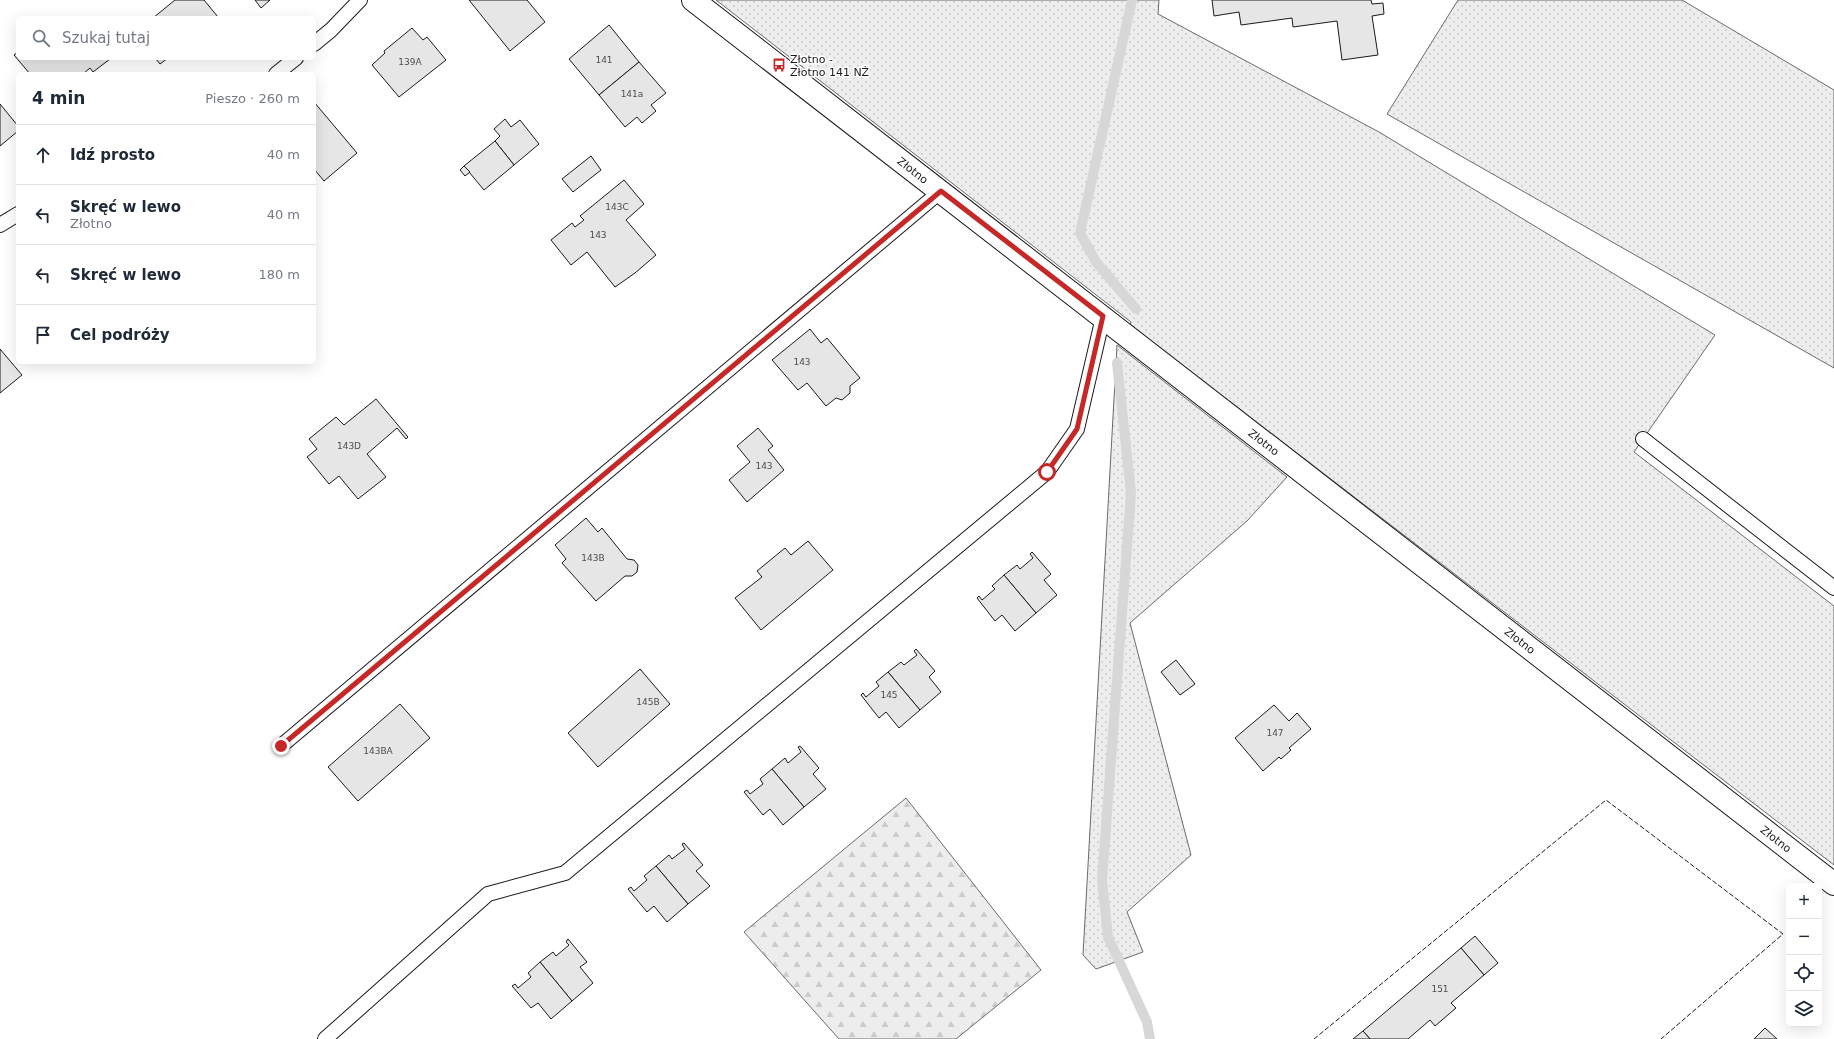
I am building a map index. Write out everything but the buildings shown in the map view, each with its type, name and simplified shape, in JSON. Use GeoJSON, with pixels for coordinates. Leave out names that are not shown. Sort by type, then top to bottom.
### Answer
{"type":"FeatureCollection","features":[{"type":"Feature","properties":{"kind":"street","name":"Złotno"},"geometry":{"type":"LineString","coordinates":[[693,0],[1103,316],[1834,884]]}},
{"type":"Feature","properties":{"kind":"lane"},"geometry":{"type":"LineString","coordinates":[[316,42],[331,30],[360,0]]}},
{"type":"Feature","properties":{"kind":"lane"},"geometry":{"type":"LineString","coordinates":[[278,72],[294,60]]}},
{"type":"Feature","properties":{"kind":"lane"},"geometry":{"type":"LineString","coordinates":[[281,746],[941,191]]}},
{"type":"Feature","properties":{"kind":"lane"},"geometry":{"type":"LineString","coordinates":[[0,225],[16,215]]}},
{"type":"Feature","properties":{"kind":"lane"},"geometry":{"type":"LineString","coordinates":[[324,1039],[488,894],[565,873],[1047,472],[1077,429],[1103,316]]}},
{"type":"Feature","properties":{"kind":"lane"},"geometry":{"type":"LineString","coordinates":[[1643,439],[1834,588]]}},
{"type":"Feature","properties":{"kind":"green space"},"geometry":{"type":"Polygon","coordinates":[[[716,0],[1159,0],[1158,14],[1379,132],[1715,335],[1634,452],[1834,606],[1834,865],[1130,325],[1131,322],[716,0]]]}},
{"type":"Feature","properties":{"kind":"green space"},"geometry":{"type":"Polygon","coordinates":[[[1458,0],[1682,0],[1834,90],[1834,368],[1387,114],[1458,0]]]}},
{"type":"Feature","properties":{"kind":"green space"},"geometry":{"type":"Polygon","coordinates":[[[1117,345],[1287,477],[1247,521],[1130,623],[1191,855],[1127,912],[1143,952],[1096,969],[1083,955],[1117,345]]]}},
{"type":"Feature","properties":{"kind":"green space"},"geometry":{"type":"Polygon","coordinates":[[[906,798],[1041,970],[956,1039],[839,1039],[744,932],[906,798]]]}},
{"type":"Feature","properties":{"kind":"waterway"},"geometry":{"type":"LineString","coordinates":[[1132,0],[1080,233],[1096,262],[1136,309]]}},
{"type":"Feature","properties":{"kind":"waterway"},"geometry":{"type":"LineString","coordinates":[[1117,363],[1131,493],[1102,880],[1108,937],[1147,1022],[1150,1039]]}},
{"type":"Feature","properties":{"kind":"fence"},"geometry":{"type":"LineString","coordinates":[[1314,1039],[1606,800],[1783,934],[1661,1039]]}},
{"type":"Feature","properties":{"kind":"place","name":"Złotno - Złotno 141 NŻ"},"geometry":{"type":"Point","coordinates":[779,65]}},
{"type":"Feature","properties":{"kind":"route"},"geometry":{"type":"LineString","coordinates":[[281,746],[941,191],[1103,316],[1077,429],[1047,472]]}}]}
